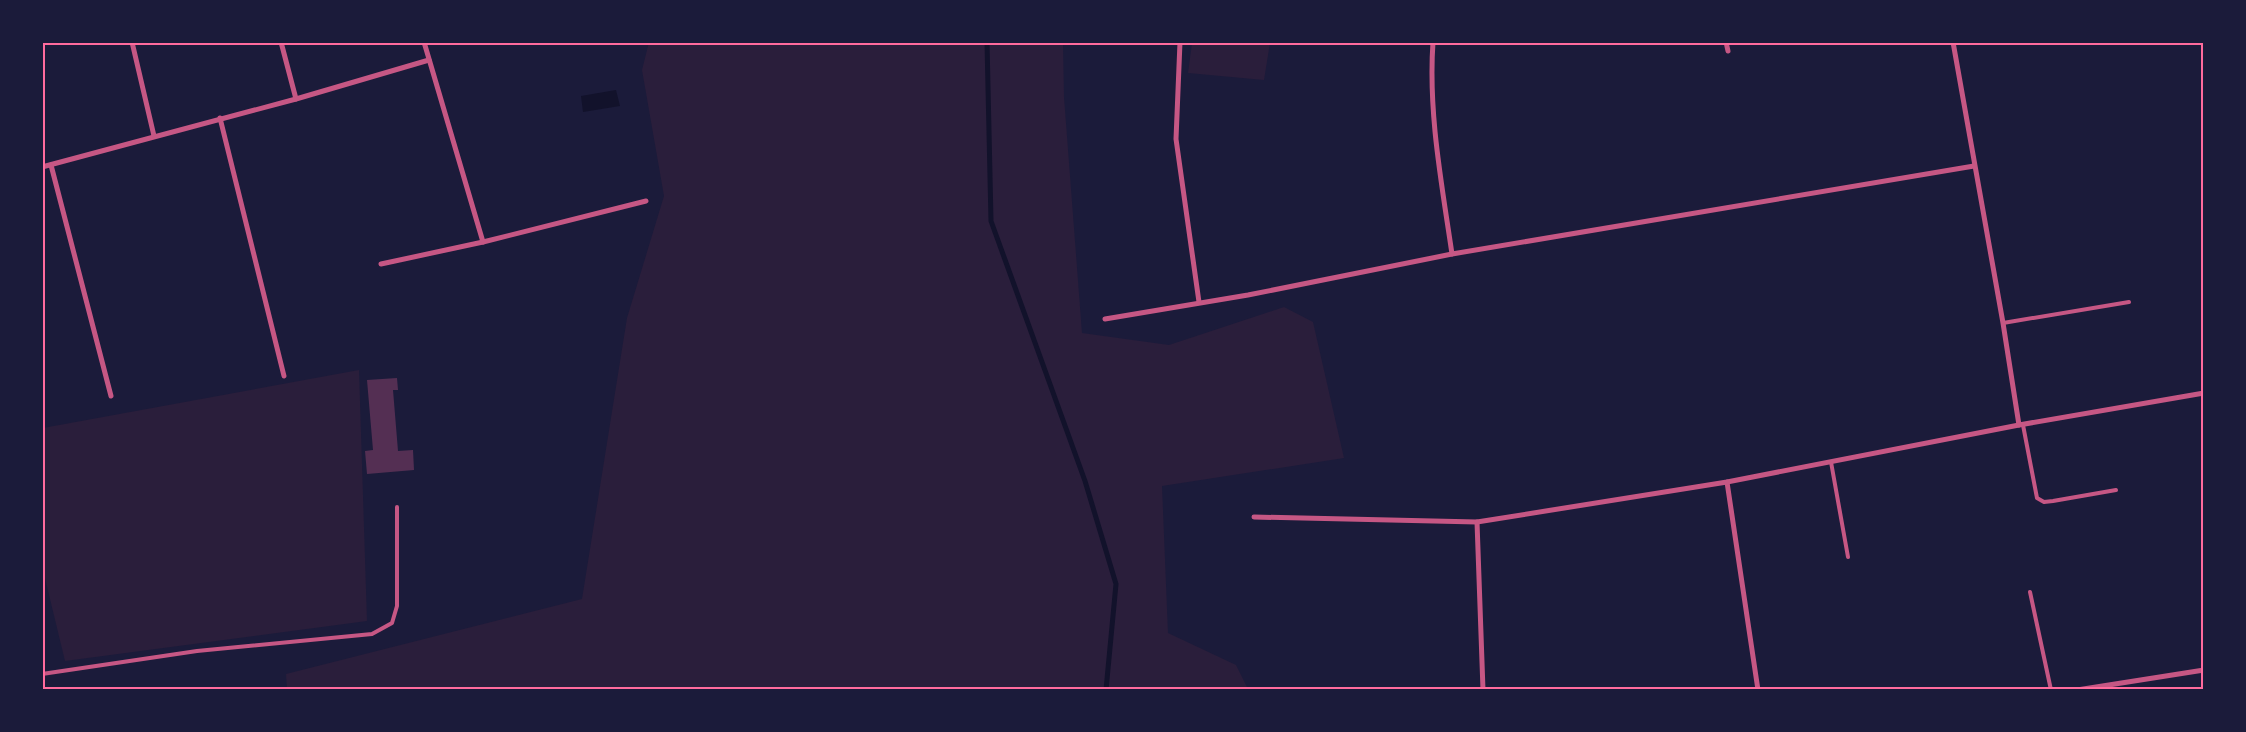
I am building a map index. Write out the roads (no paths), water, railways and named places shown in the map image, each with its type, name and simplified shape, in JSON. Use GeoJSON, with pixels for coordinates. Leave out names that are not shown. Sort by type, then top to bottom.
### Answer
{"type":"FeatureCollection","features":[{"type":"Feature","properties":{"kind":"street"},"geometry":{"type":"LineString","coordinates":[[132,42],[154,136]]}},
{"type":"Feature","properties":{"kind":"street"},"geometry":{"type":"LineString","coordinates":[[281,42],[296,99]]}},
{"type":"Feature","properties":{"kind":"street"},"geometry":{"type":"LineString","coordinates":[[424,42],[483,242]]}},
{"type":"Feature","properties":{"kind":"street"},"geometry":{"type":"LineString","coordinates":[[1180,42],[1176,139],[1198,302]]}},
{"type":"Feature","properties":{"kind":"street"},"geometry":{"type":"LineString","coordinates":[[1433,42],[1433,102],[1437,152],[1452,254]]}},
{"type":"Feature","properties":{"kind":"street"},"geometry":{"type":"LineString","coordinates":[[1726,42],[1728,51]]}},
{"type":"Feature","properties":{"kind":"street"},"geometry":{"type":"LineString","coordinates":[[1953,42],[2021,425]]}},
{"type":"Feature","properties":{"kind":"street"},"geometry":{"type":"LineString","coordinates":[[42,167],[296,99],[429,60]]}},
{"type":"Feature","properties":{"kind":"street"},"geometry":{"type":"LineString","coordinates":[[220,118],[284,376]]}},
{"type":"Feature","properties":{"kind":"street"},"geometry":{"type":"LineString","coordinates":[[51,165],[111,396]]}},
{"type":"Feature","properties":{"kind":"street"},"geometry":{"type":"LineString","coordinates":[[1105,319],[1452,254],[1974,166]]}},
{"type":"Feature","properties":{"kind":"street"},"geometry":{"type":"LineString","coordinates":[[381,264],[483,242],[646,201]]}},
{"type":"Feature","properties":{"kind":"street"},"geometry":{"type":"LineString","coordinates":[[1254,517],[1477,522],[1727,482],[2021,425],[2204,393]]}},
{"type":"Feature","properties":{"kind":"street"},"geometry":{"type":"LineString","coordinates":[[1727,482],[1758,690]]}},
{"type":"Feature","properties":{"kind":"street"},"geometry":{"type":"LineString","coordinates":[[1477,522],[1483,690]]}},
{"type":"Feature","properties":{"kind":"street"},"geometry":{"type":"LineString","coordinates":[[2077,690],[2204,670]]}},
{"type":"Feature","properties":{"kind":"lane"},"geometry":{"type":"LineString","coordinates":[[2003,323],[2129,302]]}},
{"type":"Feature","properties":{"kind":"lane"},"geometry":{"type":"LineString","coordinates":[[2021,425],[2037,498],[2044,502],[2116,490]]}},
{"type":"Feature","properties":{"kind":"lane"},"geometry":{"type":"LineString","coordinates":[[1831,462],[1848,557]]}},
{"type":"Feature","properties":{"kind":"lane"},"geometry":{"type":"LineString","coordinates":[[42,674],[197,651],[372,634],[392,623],[397,606],[397,506]]}},
{"type":"Feature","properties":{"kind":"lane"},"geometry":{"type":"LineString","coordinates":[[2030,592],[2051,690]]}},
{"type":"Feature","properties":{"kind":"waterway"},"geometry":{"type":"LineString","coordinates":[[987,42],[991,221],[1085,481],[1116,584],[1106,690]]}}]}
